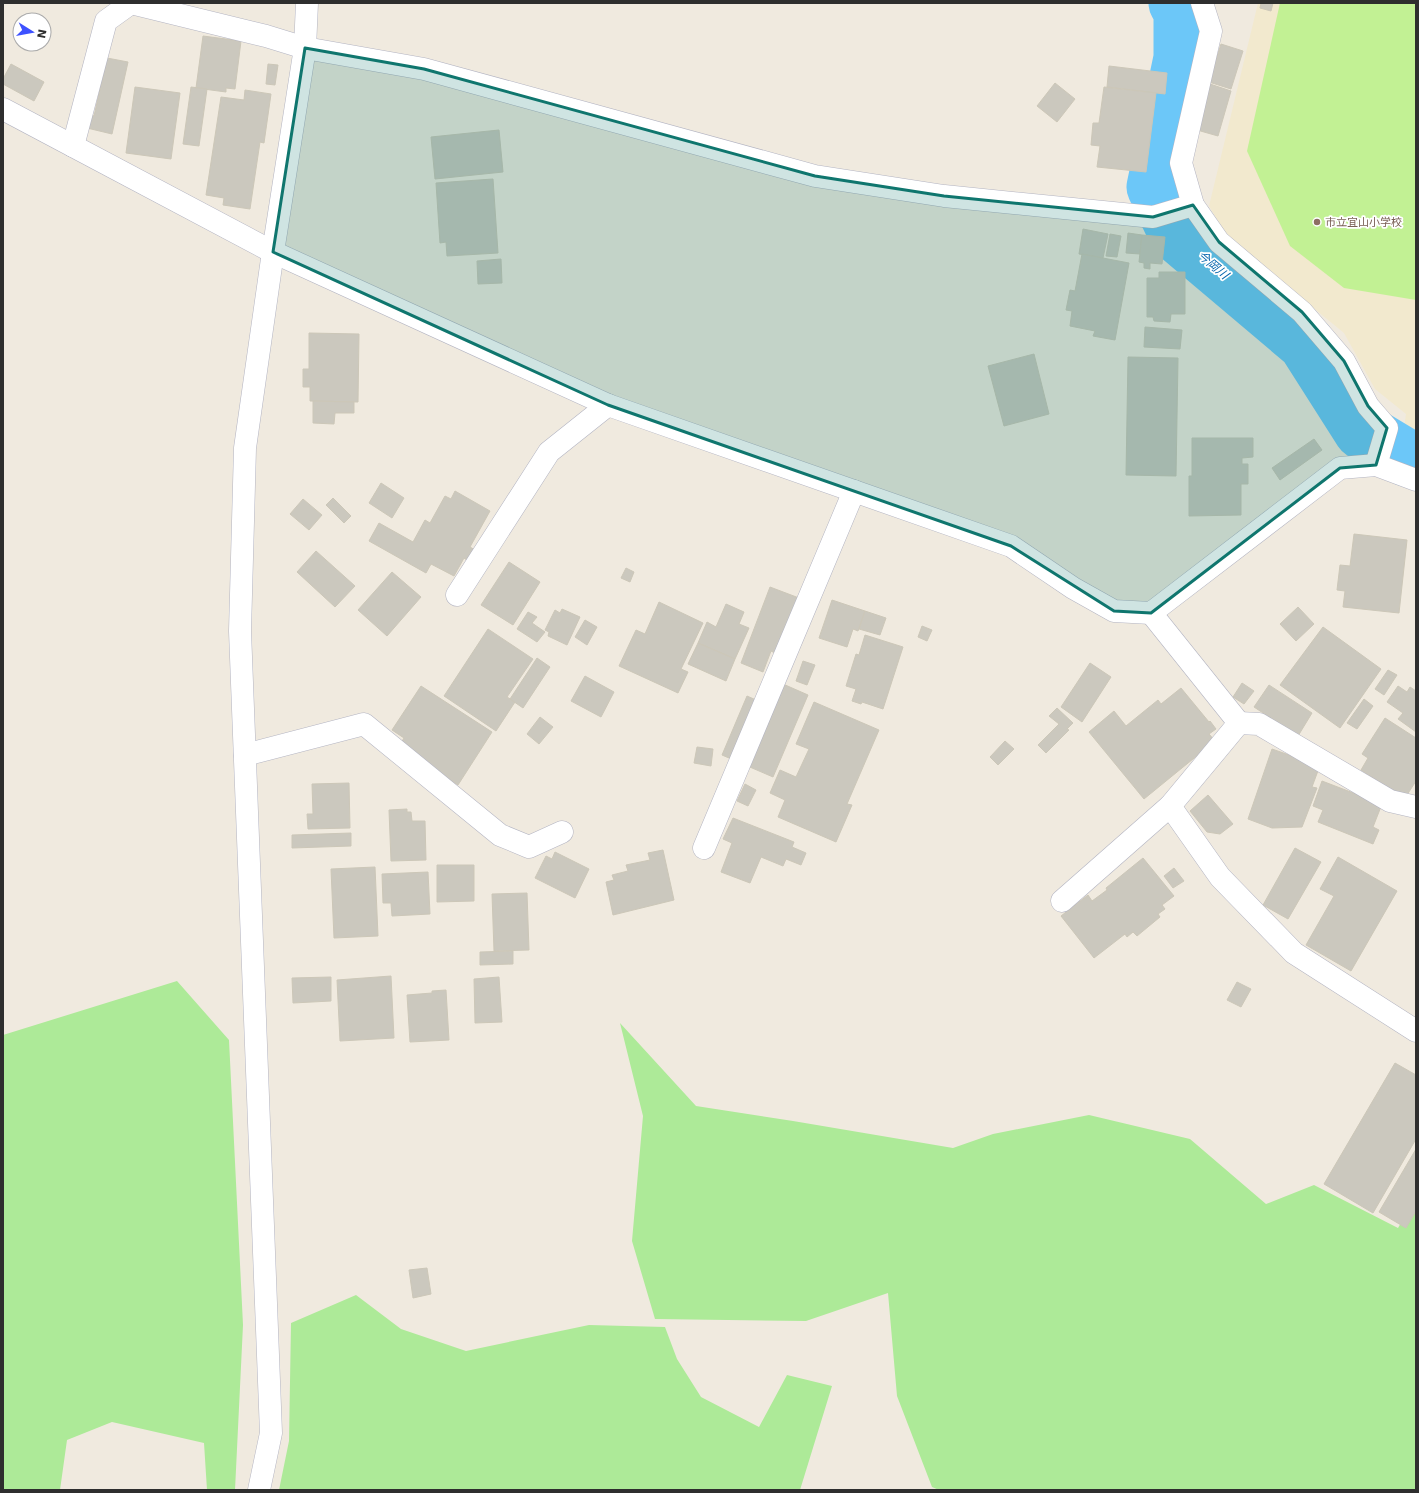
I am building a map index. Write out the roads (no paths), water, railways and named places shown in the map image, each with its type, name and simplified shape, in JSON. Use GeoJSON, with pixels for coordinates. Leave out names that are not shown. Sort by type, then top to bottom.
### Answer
{"type":"FeatureCollection","features":[{"type":"Feature","properties":{"kind":"street"},"geometry":{"type":"LineString","coordinates":[[73,146],[106,21],[131,3],[266,36],[305,48],[424,69],[815,176],[944,196],[1153,217],[1193,205]]}},
{"type":"Feature","properties":{"kind":"street"},"geometry":{"type":"LineString","coordinates":[[260,1490],[271,1433],[240,631],[245,448],[273,252],[305,48],[307,3]]}},
{"type":"Feature","properties":{"kind":"street"},"geometry":{"type":"LineString","coordinates":[[1202,3],[1211,30],[1181,163],[1193,205],[1219,242],[1302,312],[1344,361],[1368,406],[1386,428],[1376,465]]}},
{"type":"Feature","properties":{"kind":"street"},"geometry":{"type":"LineString","coordinates":[[3,109],[273,252],[608,405],[1011,546],[1073,588],[1114,611],[1151,613],[1340,468],[1376,465],[1416,480]]}},
{"type":"Feature","properties":{"kind":"street"},"geometry":{"type":"LineString","coordinates":[[457,594],[549,452],[608,405]]}},
{"type":"Feature","properties":{"kind":"street"},"geometry":{"type":"LineString","coordinates":[[704,848],[854,491]]}},
{"type":"Feature","properties":{"kind":"street"},"geometry":{"type":"LineString","coordinates":[[1151,613],[1239,723],[1260,724],[1390,801],[1416,807]]}},
{"type":"Feature","properties":{"kind":"street"},"geometry":{"type":"LineString","coordinates":[[1062,901],[1170,806],[1239,723]]}},
{"type":"Feature","properties":{"kind":"street"},"geometry":{"type":"LineString","coordinates":[[245,755],[364,724],[500,835],[529,847],[562,832]]}},
{"type":"Feature","properties":{"kind":"street"},"geometry":{"type":"LineString","coordinates":[[1170,806],[1220,876],[1294,953],[1416,1031]]}},
{"type":"Feature","properties":{"kind":"waterway","name":"今岡川"},"geometry":{"type":"LineString","coordinates":[[1177,3],[1182,12],[1182,58],[1155,187],[1177,234],[1306,343],[1362,431],[1407,458],[1416,461]]}},
{"type":"Feature","properties":{"kind":"place","name":"市立宜山小学校"},"geometry":{"type":"Point","coordinates":[1317,222]}}]}
